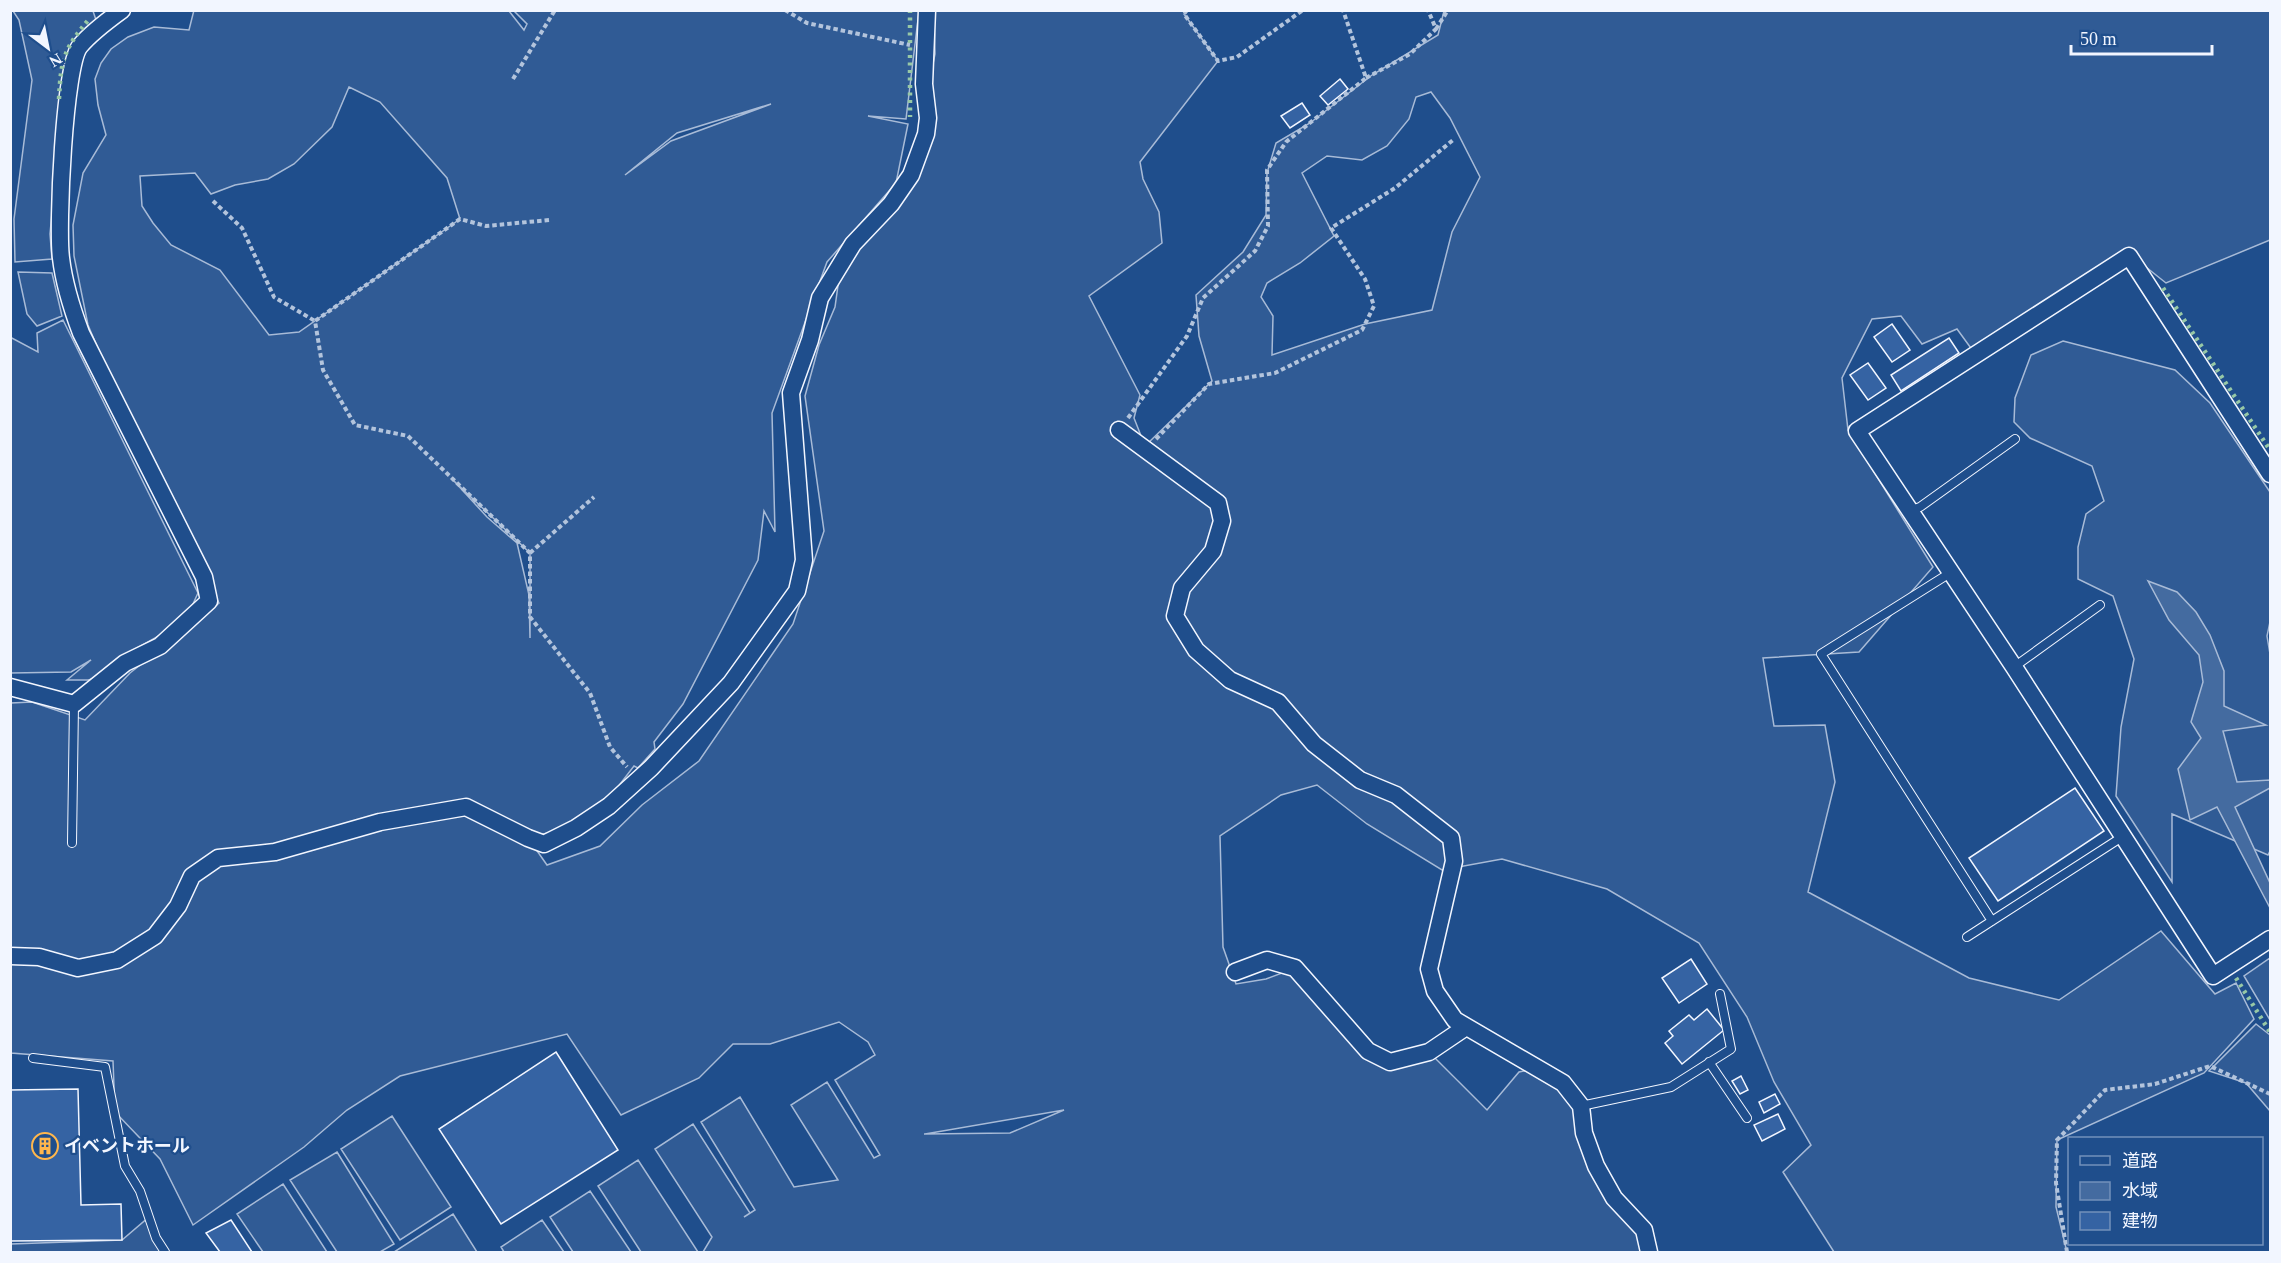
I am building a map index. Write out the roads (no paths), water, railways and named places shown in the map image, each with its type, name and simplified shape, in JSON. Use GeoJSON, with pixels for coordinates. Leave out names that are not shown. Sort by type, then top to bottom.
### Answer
{"type":"FeatureCollection","features":[{"type":"Feature","properties":{"kind":"street"},"geometry":{"type":"LineString","coordinates":[[10,687],[74,704],[124,663],[160,646],[209,601],[204,577],[81,333],[72,309],[61,260],[58,230],[70,73],[80,46],[122,10]]}},
{"type":"Feature","properties":{"kind":"street"},"geometry":{"type":"LineString","coordinates":[[10,956],[39,957],[78,968],[117,960],[155,936],[178,906],[192,876],[218,858],[275,852],[380,822],[466,807],[544,844],[576,828],[609,806],[637,780],[731,683],[797,591],[804,560],[791,393],[810,340],[820,298],[853,244],[891,204],[911,175],[926,134],[928,118],[924,84],[927,10]]}},
{"type":"Feature","properties":{"kind":"street"},"geometry":{"type":"LineString","coordinates":[[2271,474],[2129,256],[1857,430],[2014,667],[2213,976],[2271,939]]}},
{"type":"Feature","properties":{"kind":"street"},"geometry":{"type":"LineString","coordinates":[[1119,430],[1218,503],[1222,521],[1213,551],[1182,588],[1175,616],[1196,650],[1230,680],[1278,702],[1314,744],[1360,780],[1396,795],[1451,838],[1454,861],[1429,969],[1435,991],[1455,1020],[1563,1083],[1581,1106],[1584,1133],[1596,1166],[1614,1198],[1644,1230],[1649,1252]]}},
{"type":"Feature","properties":{"kind":"street"},"geometry":{"type":"LineString","coordinates":[[1235,972],[1267,960],[1295,969],[1368,1051],[1390,1062],[1429,1052],[1466,1027]]}},
{"type":"Feature","properties":{"kind":"lane"},"geometry":{"type":"LineString","coordinates":[[1909,511],[1920,507],[2015,439]]}},
{"type":"Feature","properties":{"kind":"lane"},"geometry":{"type":"LineString","coordinates":[[1950,573],[1821,654],[1992,921]]}},
{"type":"Feature","properties":{"kind":"lane"},"geometry":{"type":"LineString","coordinates":[[2014,667],[2100,605]]}},
{"type":"Feature","properties":{"kind":"lane"},"geometry":{"type":"LineString","coordinates":[[72,843],[74,704]]}},
{"type":"Feature","properties":{"kind":"lane"},"geometry":{"type":"LineString","coordinates":[[1967,937],[2122,837]]}},
{"type":"Feature","properties":{"kind":"lane"},"geometry":{"type":"LineString","coordinates":[[1581,1106],[1671,1087],[1731,1049],[1720,994]]}},
{"type":"Feature","properties":{"kind":"lane"},"geometry":{"type":"LineString","coordinates":[[33,1058],[105,1067],[125,1166],[140,1191],[156,1239],[165,1252]]}},
{"type":"Feature","properties":{"kind":"lane"},"geometry":{"type":"LineString","coordinates":[[1709,1062],[1747,1118]]}},
{"type":"Feature","properties":{"kind":"water"},"geometry":{"type":"Polygon","coordinates":[[[2148,581],[2177,592],[2196,612],[2210,635],[2224,671],[2224,706],[2266,725],[2223,731],[2237,782],[2270,780],[2270,788],[2235,807],[2270,883],[2270,908],[2217,807],[2190,820],[2178,769],[2201,738],[2191,722],[2203,682],[2199,655],[2169,620],[2148,581]]]}},
{"type":"Feature","properties":{"kind":"place","name":"イベントホール"},"geometry":{"type":"Point","coordinates":[45,1146]}}]}
